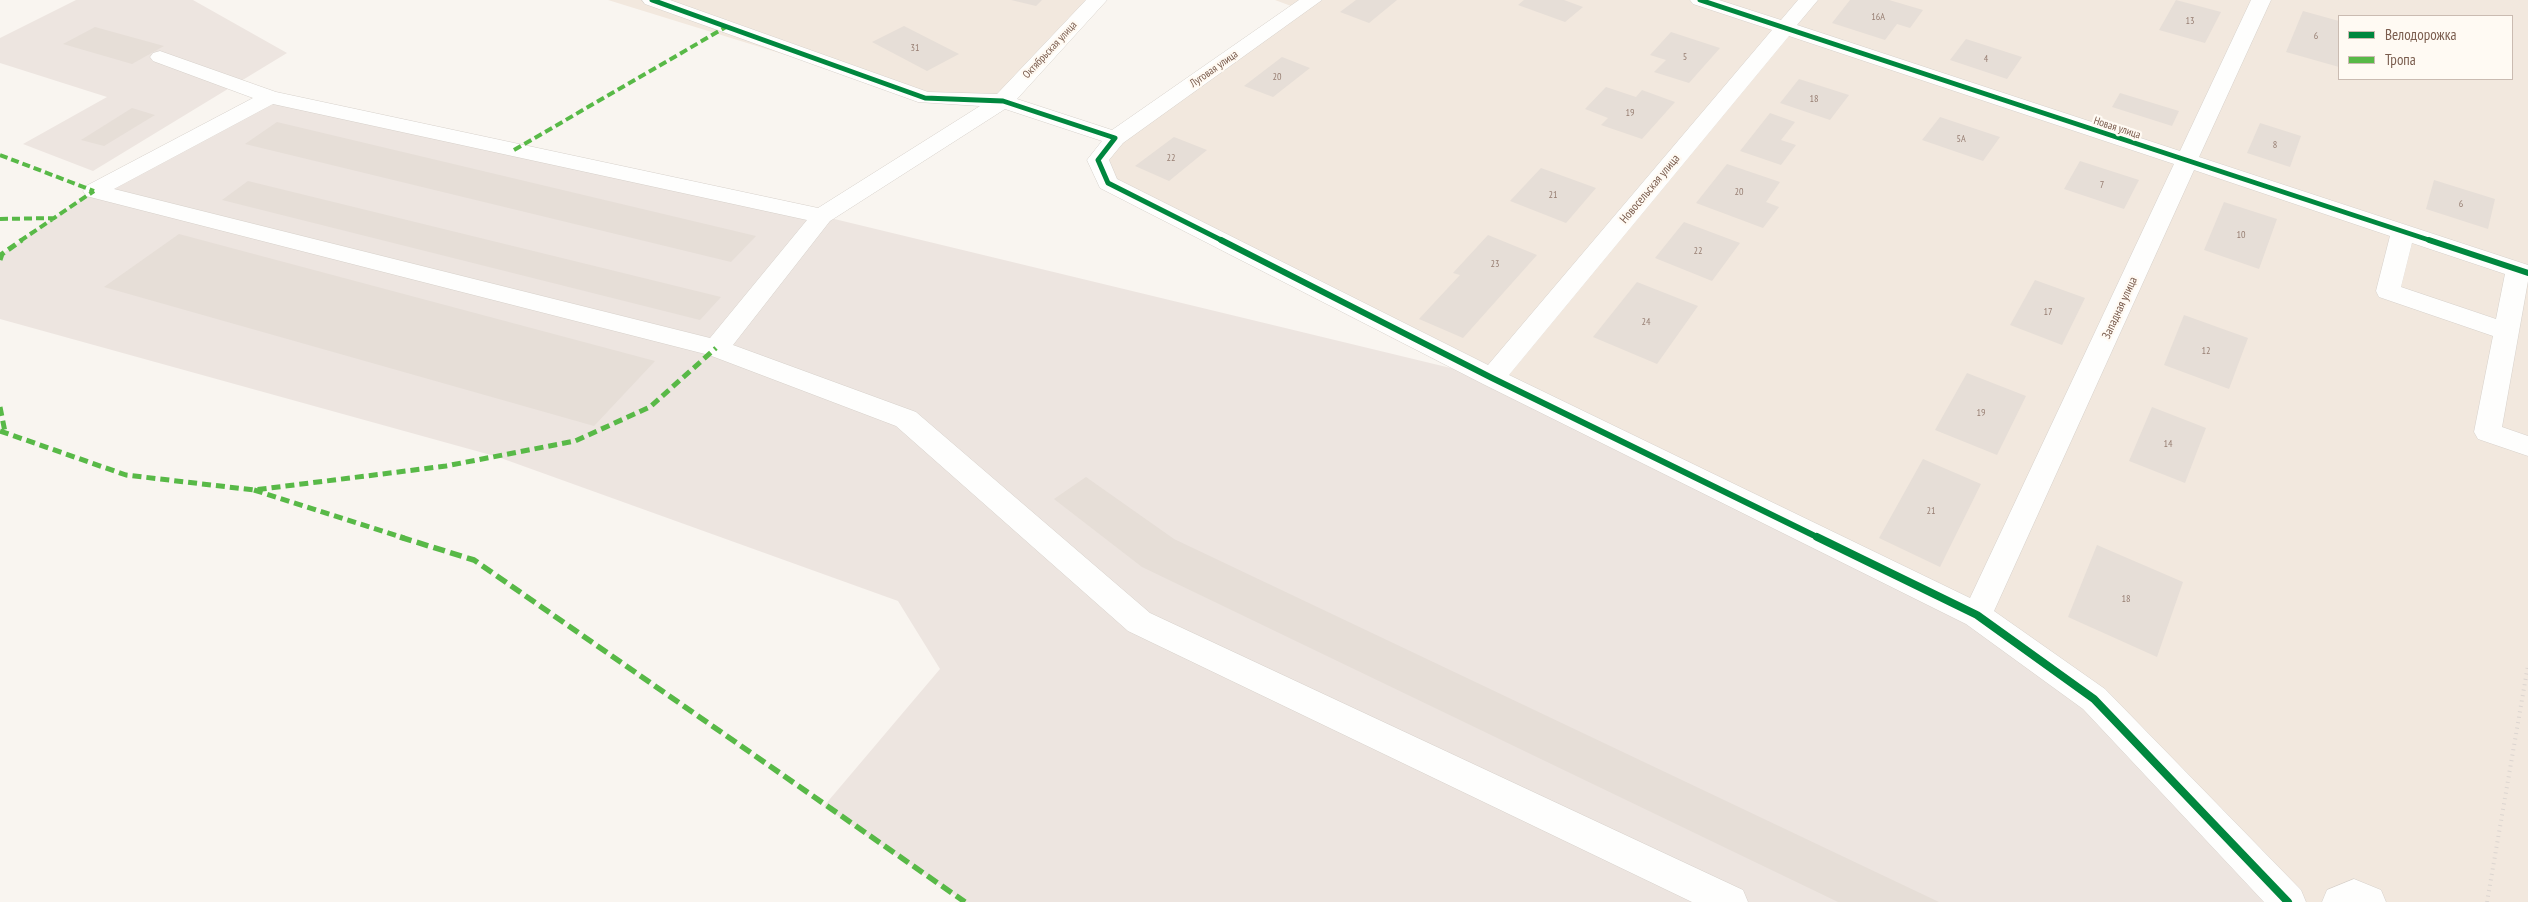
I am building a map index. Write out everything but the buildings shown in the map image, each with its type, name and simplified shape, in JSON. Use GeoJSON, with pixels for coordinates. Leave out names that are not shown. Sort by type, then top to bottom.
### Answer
{"type":"FeatureCollection","features":[{"type":"Feature","properties":{"kind":"street"},"geometry":{"type":"LineString","coordinates":[[652,0],[925,98],[1003,101],[1116,138]]}},
{"type":"Feature","properties":{"kind":"street","name":"Октябрьская улица"},"geometry":{"type":"LineString","coordinates":[[716,348],[822,216],[1003,101],[1097,0]]}},
{"type":"Feature","properties":{"kind":"street","name":"Луговая улица"},"geometry":{"type":"LineString","coordinates":[[1312,0],[1116,138],[1098,160],[1108,183],[1492,378]]}},
{"type":"Feature","properties":{"kind":"street","name":"Новая улица"},"geometry":{"type":"LineString","coordinates":[[1700,0],[2523,271]]}},
{"type":"Feature","properties":{"kind":"street","name":"Новосельская улица"},"geometry":{"type":"LineString","coordinates":[[1492,378],[1808,0]]}},
{"type":"Feature","properties":{"kind":"street","name":"Западная улица"},"geometry":{"type":"LineString","coordinates":[[1976,615],[2188,162],[2261,0]]}},
{"type":"Feature","properties":{"kind":"street"},"geometry":{"type":"LineString","coordinates":[[160,58],[270,97],[822,216]]}},
{"type":"Feature","properties":{"kind":"street"},"geometry":{"type":"LineString","coordinates":[[270,97],[94,191],[716,348],[906,418],[1139,622],[1730,902]]}},
{"type":"Feature","properties":{"kind":"street"},"geometry":{"type":"LineString","coordinates":[[2403,232],[2388,292],[2506,332]]}},
{"type":"Feature","properties":{"kind":"street"},"geometry":{"type":"LineString","coordinates":[[2523,271],[2506,332],[2488,432],[2528,446]]}},
{"type":"Feature","properties":{"kind":"street"},"geometry":{"type":"LineString","coordinates":[[1492,378],[1976,615],[2094,700],[2288,902]]}},
{"type":"Feature","properties":{"kind":"street"},"geometry":{"type":"LineString","coordinates":[[2340,902],[2354,896],[2368,902]]}},
{"type":"Feature","properties":{"kind":"path"},"geometry":{"type":"LineString","coordinates":[[2487,902],[2528,665]]}},
{"type":"Feature","properties":{"kind":"shaded area"},"geometry":{"type":"Polygon","coordinates":[[[76,0],[193,0],[287,53],[93,171],[23,144],[107,97],[0,63],[0,38],[76,0]]]}},
{"type":"Feature","properties":{"kind":"shaded area"},"geometry":{"type":"Polygon","coordinates":[[[608,0],[1097,0],[1003,101],[925,98],[608,0]]]}},
{"type":"Feature","properties":{"kind":"shaded area"},"geometry":{"type":"Polygon","coordinates":[[[1275,0],[2528,0],[2528,902],[2288,902],[2094,699],[1108,183],[1098,160],[1299,9],[1275,0]]]}},
{"type":"Feature","properties":{"kind":"shaded area"},"geometry":{"type":"Polygon","coordinates":[[[270,97],[822,216],[1492,378],[1977,615],[2094,699],[2288,902],[965,902],[824,806],[940,669],[898,601],[498,457],[0,319],[0,260],[2,254],[94,191],[270,97]]]}},
{"type":"Feature","properties":{"kind":"marked path"},"geometry":{"type":"LineString","coordinates":[[514,150],[726,27]]}},
{"type":"Feature","properties":{"kind":"marked path"},"geometry":{"type":"LineString","coordinates":[[0,155],[94,191]]}},
{"type":"Feature","properties":{"kind":"marked path"},"geometry":{"type":"LineString","coordinates":[[0,260],[2,254],[94,191]]}},
{"type":"Feature","properties":{"kind":"marked path"},"geometry":{"type":"LineString","coordinates":[[0,219],[55,218]]}},
{"type":"Feature","properties":{"kind":"marked path"},"geometry":{"type":"LineString","coordinates":[[0,431],[126,475],[254,490],[446,466],[575,441],[650,407],[716,348]]}},
{"type":"Feature","properties":{"kind":"marked path"},"geometry":{"type":"LineString","coordinates":[[0,407],[5,432]]}},
{"type":"Feature","properties":{"kind":"marked path"},"geometry":{"type":"LineString","coordinates":[[254,490],[474,560],[965,902]]}},
{"type":"Feature","properties":{"kind":"cycle path"},"geometry":{"type":"LineString","coordinates":[[652,0],[925,98],[1003,101],[1115,138],[1098,160],[1108,183],[1492,378],[1977,615],[2094,699],[2288,902]]}},
{"type":"Feature","properties":{"kind":"cycle path"},"geometry":{"type":"LineString","coordinates":[[1700,0],[2528,273]]}}]}
